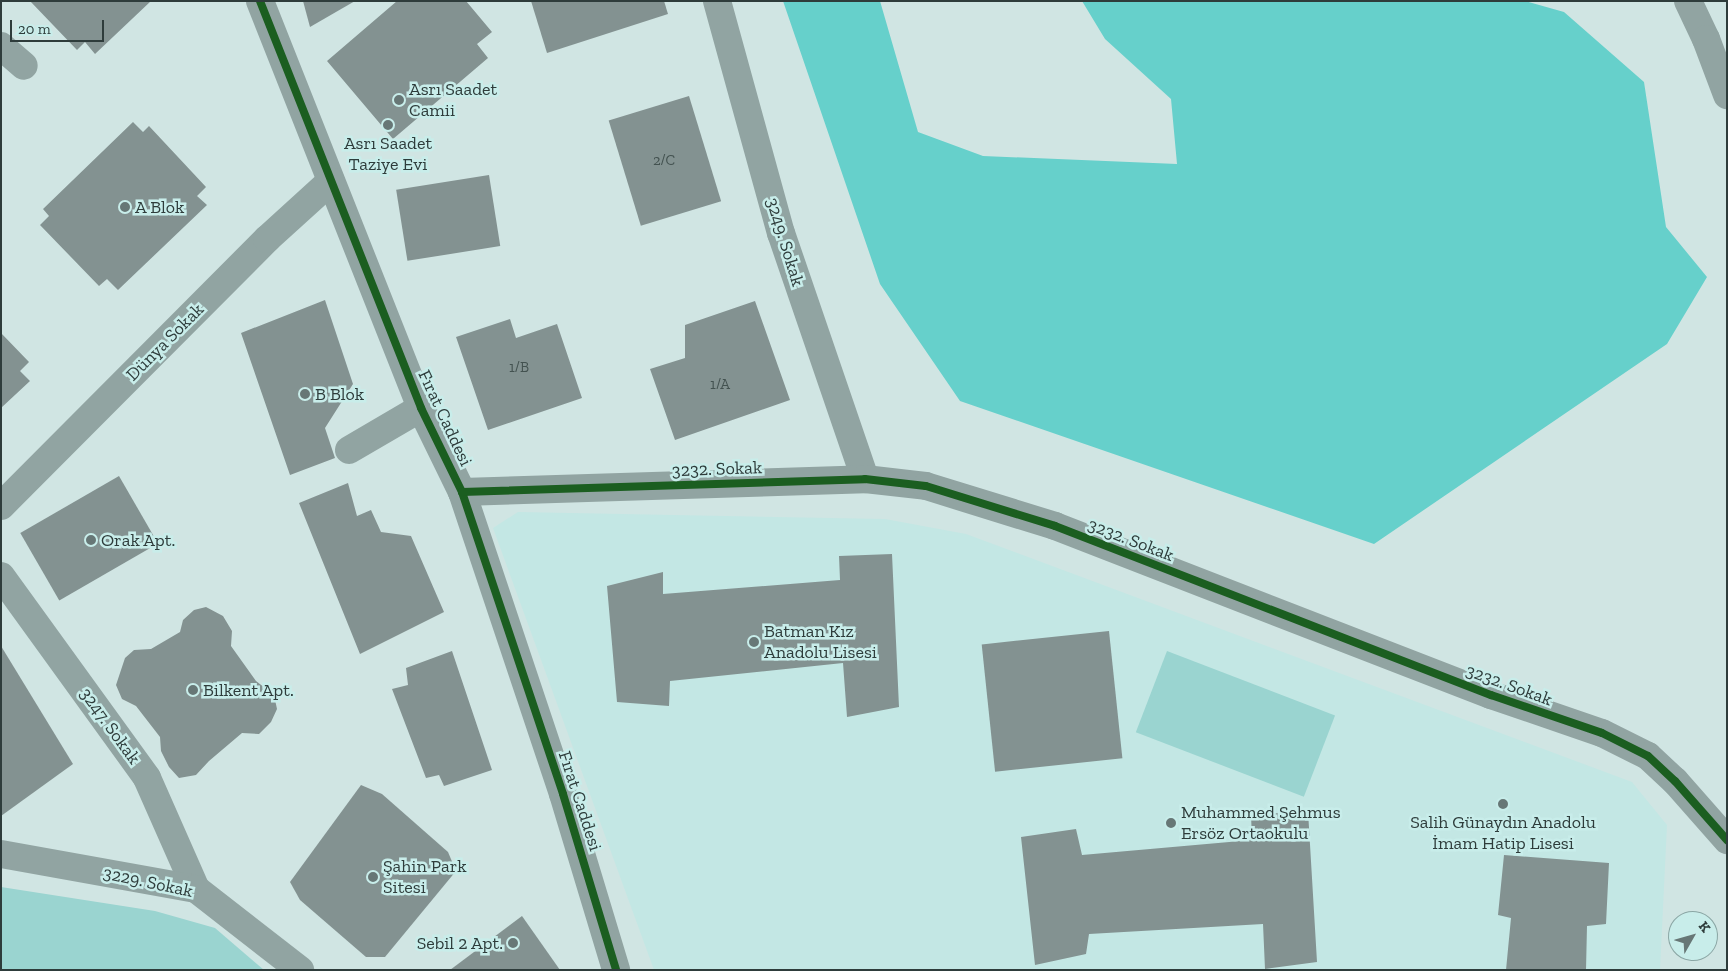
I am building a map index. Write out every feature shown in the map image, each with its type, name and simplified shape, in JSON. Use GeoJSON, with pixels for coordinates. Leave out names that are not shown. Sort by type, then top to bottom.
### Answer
{"type":"FeatureCollection","features":[{"type":"Feature","properties":{"kind":"street","name":"Fırat Caddesi"},"geometry":{"type":"LineString","coordinates":[[260,1],[421,408],[462,492],[563,794],[616,970]]}},
{"type":"Feature","properties":{"kind":"street","name":"3249. Sokak"},"geometry":{"type":"LineString","coordinates":[[717,1],[781,233],[865,479]]}},
{"type":"Feature","properties":{"kind":"street"},"geometry":{"type":"LineString","coordinates":[[1688,1],[1706,39],[1727,95]]}},
{"type":"Feature","properties":{"kind":"street"},"geometry":{"type":"LineString","coordinates":[[1,46],[24,66]]}},
{"type":"Feature","properties":{"kind":"street","name":"Dünya Sokak"},"geometry":{"type":"LineString","coordinates":[[1,506],[267,239],[331,181]]}},
{"type":"Feature","properties":{"kind":"street"},"geometry":{"type":"LineString","coordinates":[[349,450],[421,408]]}},
{"type":"Feature","properties":{"kind":"street","name":"3232. Sokak"},"geometry":{"type":"LineString","coordinates":[[462,492],[865,479],[926,486],[1055,526],[1491,695],[1602,733],[1648,756],[1675,781],[1727,840]]}},
{"type":"Feature","properties":{"kind":"street","name":"3247. Sokak"},"geometry":{"type":"LineString","coordinates":[[1,576],[147,778],[196,889]]}},
{"type":"Feature","properties":{"kind":"street","name":"3229. Sokak"},"geometry":{"type":"LineString","coordinates":[[1,854],[196,889],[300,970]]}},
{"type":"Feature","properties":{"kind":"shaded area"},"geometry":{"type":"Polygon","coordinates":[[[783,1],[880,1],[918,132],[983,156],[1177,164],[1171,99],[1105,39],[1082,1],[1525,1],[1564,12],[1644,82],[1666,227],[1707,277],[1667,344],[1374,544],[960,401],[880,284],[783,1]]]}},
{"type":"Feature","properties":{"kind":"shaded area"},"geometry":{"type":"Polygon","coordinates":[[[518,512],[885,519],[966,534],[1632,782],[1667,825],[1660,970],[654,970],[493,528],[518,512]]]}},
{"type":"Feature","properties":{"kind":"shaded area"},"geometry":{"type":"Polygon","coordinates":[[[1167,651],[1335,716],[1304,797],[1136,732],[1167,651]]]}},
{"type":"Feature","properties":{"kind":"shaded area"},"geometry":{"type":"Polygon","coordinates":[[[1,887],[155,911],[215,928],[264,970],[1,970],[1,887]]]}},
{"type":"Feature","properties":{"kind":"building"},"geometry":{"type":"Polygon","coordinates":[[[30,1],[151,1],[95,54],[85,42],[77,50],[30,1]]]}},
{"type":"Feature","properties":{"kind":"building"},"geometry":{"type":"Polygon","coordinates":[[[303,1],[355,1],[310,27],[303,1]]]}},
{"type":"Feature","properties":{"kind":"building","name":"Asrı Saadet Camii"},"geometry":{"type":"Polygon","coordinates":[[[397,1],[466,1],[492,32],[477,44],[488,58],[393,139],[327,61],[397,1]]]}},
{"type":"Feature","properties":{"kind":"building"},"geometry":{"type":"Polygon","coordinates":[[[531,1],[664,1],[668,14],[547,53],[531,1]]]}},
{"type":"Feature","properties":{"kind":"building"},"geometry":{"type":"Polygon","coordinates":[[[689,96],[721,201],[641,226],[609,121],[689,96]]]}},
{"type":"Feature","properties":{"kind":"building","name":"A Blok"},"geometry":{"type":"Polygon","coordinates":[[[133,122],[143,132],[149,126],[206,187],[197,196],[207,205],[118,290],[107,279],[99,286],[40,225],[49,216],[43,209],[133,122]]]}},
{"type":"Feature","properties":{"kind":"building"},"geometry":{"type":"Polygon","coordinates":[[[489,175],[500,246],[407,261],[396,190],[489,175]]]}},
{"type":"Feature","properties":{"kind":"building","name":"B Blok"},"geometry":{"type":"Polygon","coordinates":[[[325,300],[353,384],[325,428],[335,458],[290,475],[241,333],[325,300]]]}},
{"type":"Feature","properties":{"kind":"building"},"geometry":{"type":"Polygon","coordinates":[[[755,301],[790,400],[675,440],[650,369],[685,358],[685,325],[755,301]]]}},
{"type":"Feature","properties":{"kind":"building"},"geometry":{"type":"Polygon","coordinates":[[[510,319],[516,338],[557,324],[582,398],[488,430],[456,337],[510,319]]]}},
{"type":"Feature","properties":{"kind":"building"},"geometry":{"type":"Polygon","coordinates":[[[1,333],[29,362],[20,371],[30,381],[1,408],[1,333]]]}},
{"type":"Feature","properties":{"kind":"building","name":"Orak Apt."},"geometry":{"type":"Polygon","coordinates":[[[119,476],[158,544],[59,601],[20,533],[119,476]]]}},
{"type":"Feature","properties":{"kind":"building"},"geometry":{"type":"Polygon","coordinates":[[[348,483],[357,516],[371,510],[381,532],[411,536],[444,612],[360,654],[299,503],[348,483]]]}},
{"type":"Feature","properties":{"kind":"building"},"geometry":{"type":"Polygon","coordinates":[[[892,554],[899,707],[847,717],[843,663],[670,681],[669,706],[617,702],[607,586],[663,572],[663,594],[840,580],[839,556],[892,554]]]}},
{"type":"Feature","properties":{"kind":"building","name":"Bilkent Apt."},"geometry":{"type":"Polygon","coordinates":[[[206,607],[223,616],[232,631],[231,646],[256,681],[274,695],[277,709],[271,722],[259,734],[242,733],[209,761],[196,775],[179,778],[169,767],[161,751],[160,737],[136,706],[122,699],[116,685],[125,658],[134,650],[151,649],[180,632],[183,620],[194,610],[206,607]]]}},
{"type":"Feature","properties":{"kind":"building"},"geometry":{"type":"Polygon","coordinates":[[[1109,631],[1122,758],[995,772],[982,644],[1109,631]]]}},
{"type":"Feature","properties":{"kind":"building"},"geometry":{"type":"Polygon","coordinates":[[[1,646],[73,764],[1,816],[1,646]]]}},
{"type":"Feature","properties":{"kind":"building"},"geometry":{"type":"Polygon","coordinates":[[[452,651],[492,770],[444,786],[439,775],[426,778],[392,689],[408,685],[406,668],[452,651]]]}},
{"type":"Feature","properties":{"kind":"building","name":"Şahin Park Sitesi"},"geometry":{"type":"Polygon","coordinates":[[[361,785],[382,794],[448,852],[456,871],[385,957],[366,957],[300,900],[290,882],[361,785]]]}},
{"type":"Feature","properties":{"kind":"building"},"geometry":{"type":"Polygon","coordinates":[[[1308,811],[1317,962],[1265,969],[1263,924],[1089,934],[1086,954],[1035,965],[1021,837],[1076,829],[1082,855],[1252,840],[1251,815],[1308,811]]]}},
{"type":"Feature","properties":{"kind":"building"},"geometry":{"type":"Polygon","coordinates":[[[1504,855],[1609,863],[1606,924],[1587,926],[1586,970],[1506,970],[1511,918],[1498,915],[1504,855]]]}},
{"type":"Feature","properties":{"kind":"building","name":"Sebil 2 Apt."},"geometry":{"type":"Polygon","coordinates":[[[522,916],[560,970],[450,970],[522,916]]]}},
{"type":"Feature","properties":{"kind":"cycle path"},"geometry":{"type":"LineString","coordinates":[[260,1],[421,408],[462,492],[563,794],[616,970]]}},
{"type":"Feature","properties":{"kind":"cycle path"},"geometry":{"type":"LineString","coordinates":[[462,492],[865,479],[926,486],[1055,526],[1491,695],[1602,733],[1648,756],[1675,781],[1727,840]]}},
{"type":"Feature","properties":{"kind":"place","name":"Asrı Saadet Camii"},"geometry":{"type":"Point","coordinates":[399,100]}},
{"type":"Feature","properties":{"kind":"place","name":"Asrı Saadet Taziye Evi"},"geometry":{"type":"Point","coordinates":[388,125]}},
{"type":"Feature","properties":{"kind":"place","name":"A Blok"},"geometry":{"type":"Point","coordinates":[125,207]}},
{"type":"Feature","properties":{"kind":"place","name":"B Blok"},"geometry":{"type":"Point","coordinates":[305,394]}},
{"type":"Feature","properties":{"kind":"place","name":"Orak Apt."},"geometry":{"type":"Point","coordinates":[91,540]}},
{"type":"Feature","properties":{"kind":"place","name":"Batman Kız Anadolu Lisesi"},"geometry":{"type":"Point","coordinates":[754,642]}},
{"type":"Feature","properties":{"kind":"place","name":"Bilkent Apt."},"geometry":{"type":"Point","coordinates":[193,690]}},
{"type":"Feature","properties":{"kind":"place","name":"Salih Günaydın Anadolu İmam Hatip Lisesi"},"geometry":{"type":"Point","coordinates":[1503,804]}},
{"type":"Feature","properties":{"kind":"place","name":"Muhammed Şehmus Ersöz Ortaokulu"},"geometry":{"type":"Point","coordinates":[1171,823]}},
{"type":"Feature","properties":{"kind":"place","name":"Şahin Park Sitesi"},"geometry":{"type":"Point","coordinates":[373,877]}},
{"type":"Feature","properties":{"kind":"place","name":"Sebil 2 Apt."},"geometry":{"type":"Point","coordinates":[513,943]}}]}
